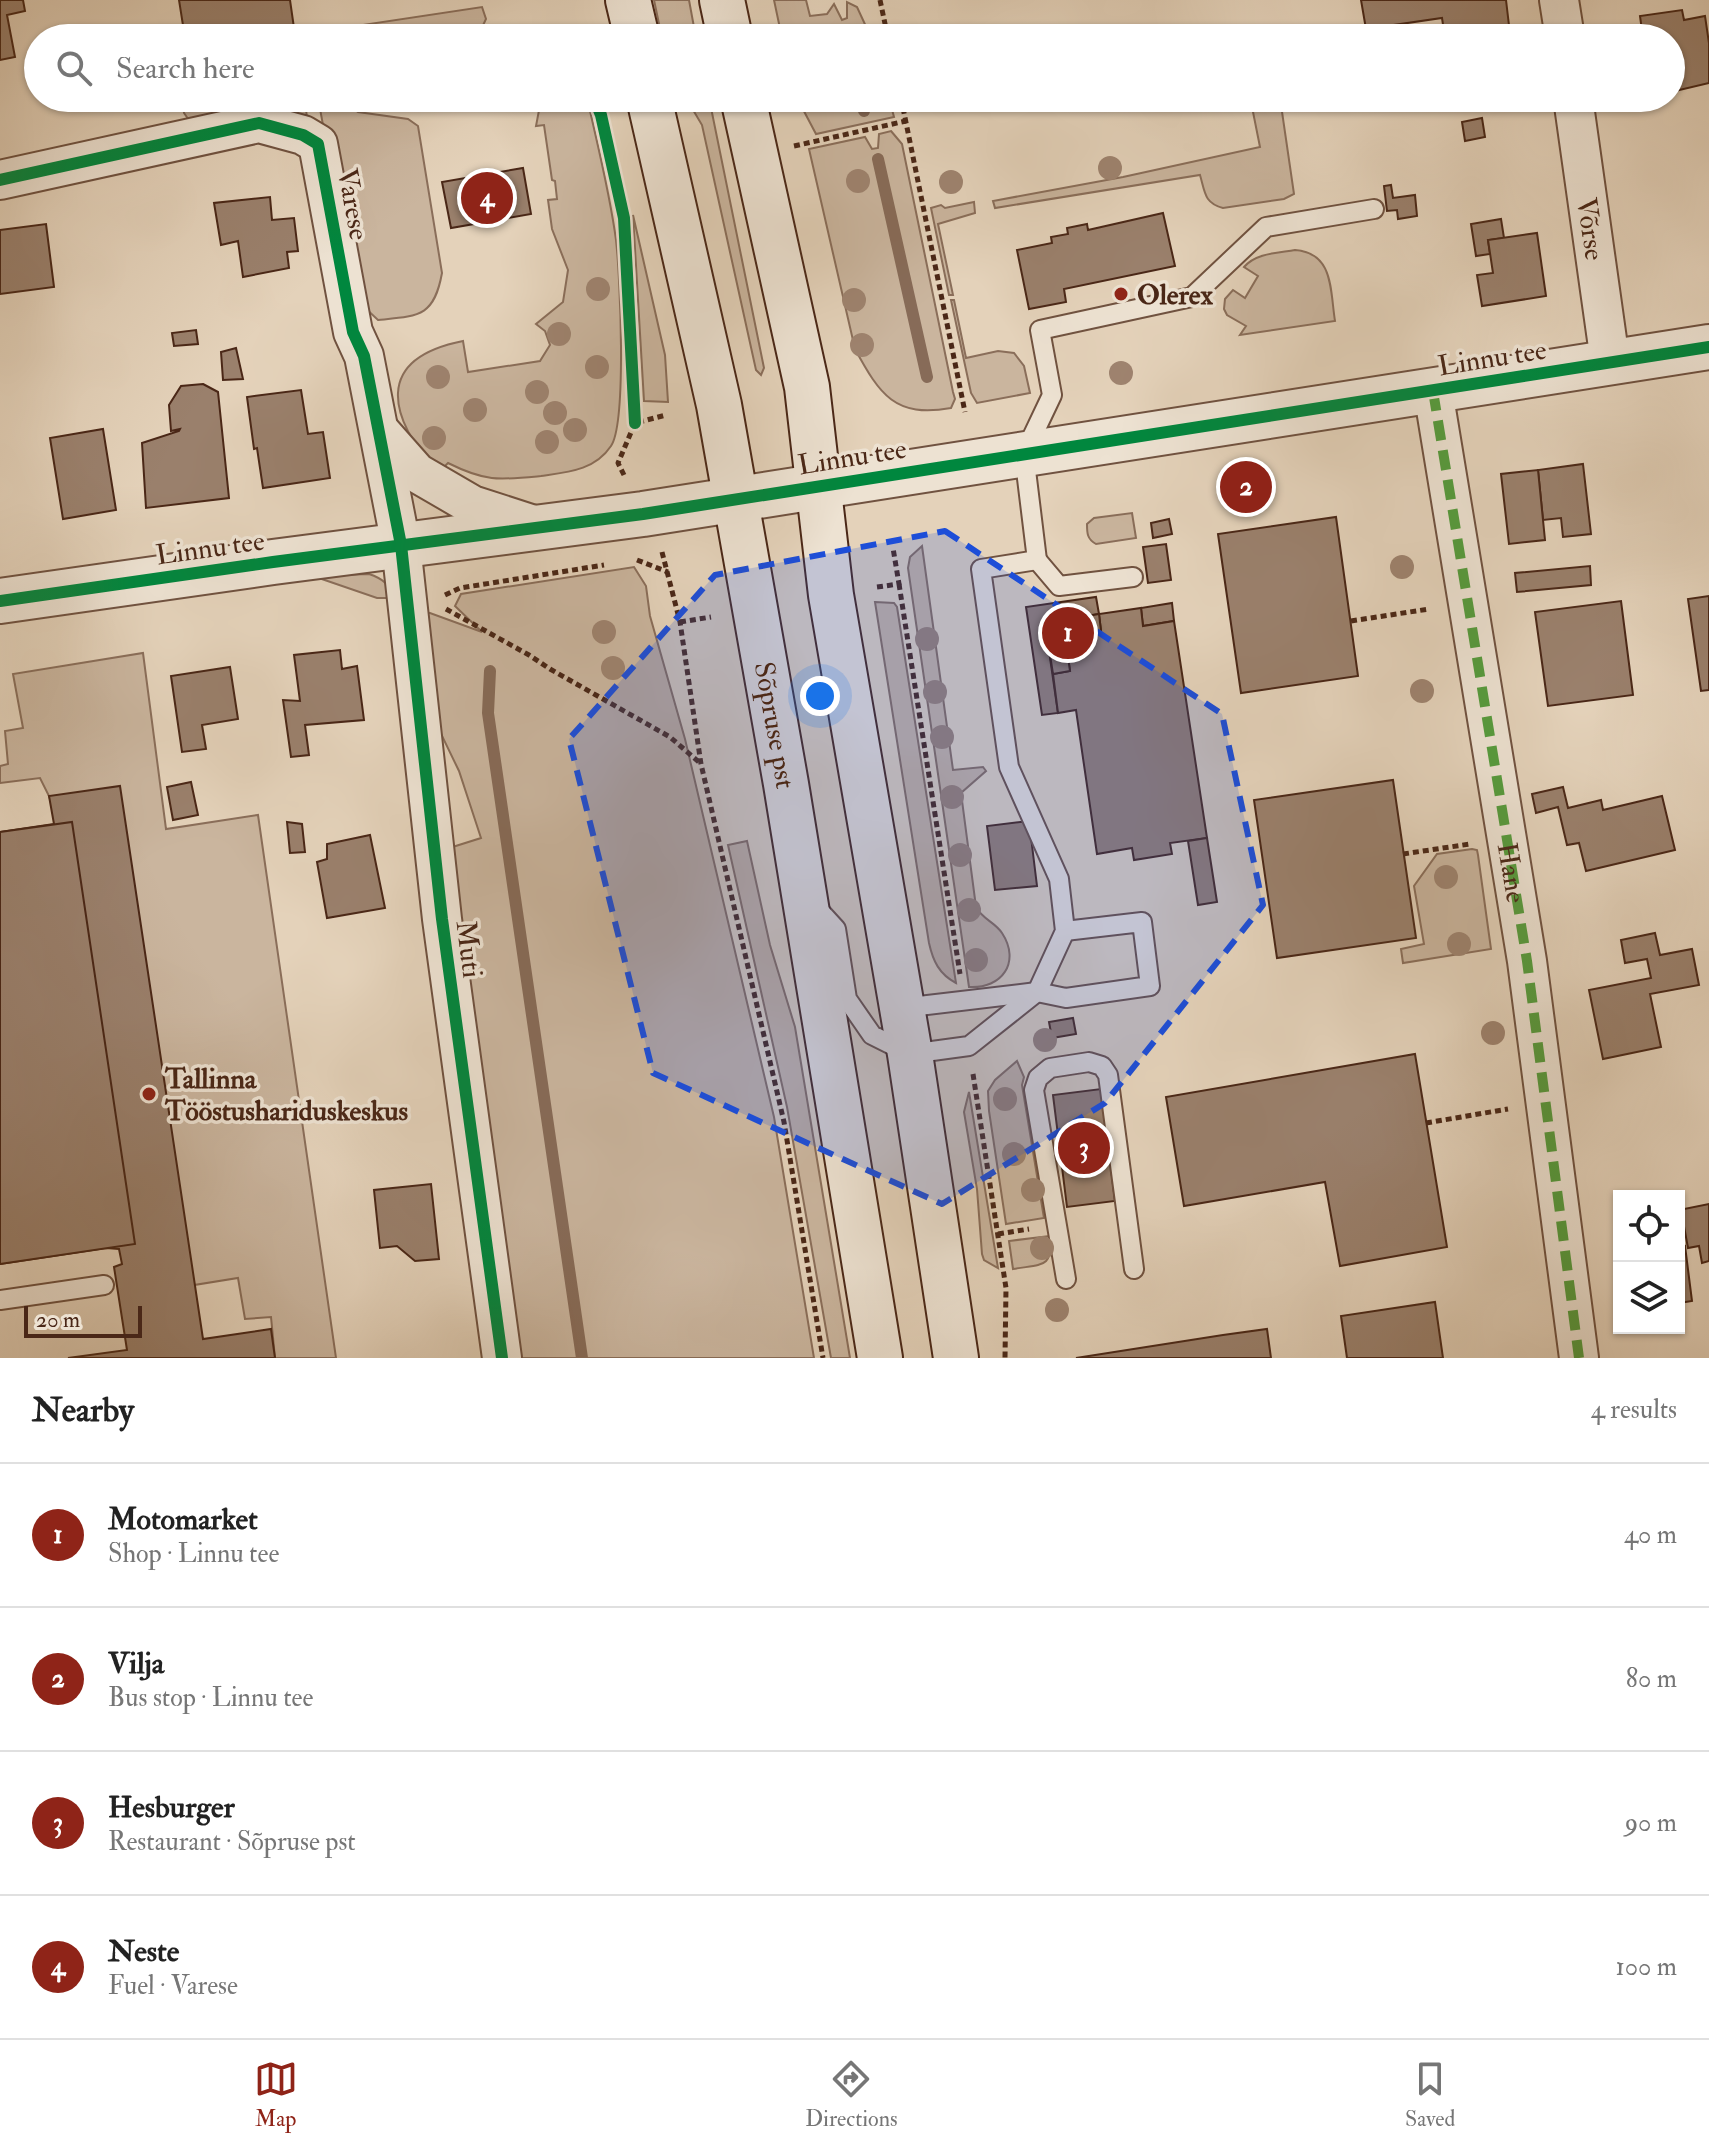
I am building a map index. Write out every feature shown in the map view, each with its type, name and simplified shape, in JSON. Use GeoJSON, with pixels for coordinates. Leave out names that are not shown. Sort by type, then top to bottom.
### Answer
{"type":"FeatureCollection","features":[{"type":"Feature","properties":{"kind":"main road"},"geometry":{"type":"LineString","coordinates":[[628,0],[634,24]]}},
{"type":"Feature","properties":{"kind":"main road"},"geometry":{"type":"LineString","coordinates":[[722,0],[727,24]]}},
{"type":"Feature","properties":{"kind":"main road","name":"Sõpruse pst"},"geometry":{"type":"LineString","coordinates":[[652,112],[719,405],[880,1358]]}},
{"type":"Feature","properties":{"kind":"main road"},"geometry":{"type":"LineString","coordinates":[[746,112],[807,387],[831,595],[910,1054],[956,1358]]}},
{"type":"Feature","properties":{"kind":"main road","name":"Linnu tee"},"geometry":{"type":"LineString","coordinates":[[0,601],[820,486],[1709,347]]}},
{"type":"Feature","properties":{"kind":"street"},"geometry":{"type":"LineString","coordinates":[[1559,0],[1563,24]]}},
{"type":"Feature","properties":{"kind":"street","name":"Võrse"},"geometry":{"type":"LineString","coordinates":[[1575,112],[1610,361]]}},
{"type":"Feature","properties":{"kind":"street","name":"Varese"},"geometry":{"type":"LineString","coordinates":[[0,180],[259,123],[303,135],[318,144],[353,332],[364,356],[401,545]]}},
{"type":"Feature","properties":{"kind":"street","name":"Hane"},"geometry":{"type":"LineString","coordinates":[[1433,391],[1527,961],[1579,1358]]}},
{"type":"Feature","properties":{"kind":"street"},"geometry":{"type":"LineString","coordinates":[[379,430],[417,473],[472,505],[540,527]]}},
{"type":"Feature","properties":{"kind":"street","name":"Muti"},"geometry":{"type":"LineString","coordinates":[[401,545],[417,605],[442,919],[502,1358]]}},
{"type":"Feature","properties":{"kind":"lane"},"geometry":{"type":"LineString","coordinates":[[1133,577],[1059,586],[1037,560],[1024,454],[1052,395],[1040,330],[1192,297],[1266,227],[1374,209]]}},
{"type":"Feature","properties":{"kind":"lane"},"geometry":{"type":"LineString","coordinates":[[803,892],[836,929],[847,999],[872,1035],[910,1054],[969,1046],[1037,992],[1065,931],[1059,879],[1009,767],[981,569],[1037,560]]}},
{"type":"Feature","properties":{"kind":"lane"},"geometry":{"type":"LineString","coordinates":[[902,1008],[1037,992],[1066,998],[1150,986],[1142,922],[1065,931]]}},
{"type":"Feature","properties":{"kind":"lane"},"geometry":{"type":"LineString","coordinates":[[1066,1279],[1034,1090],[1038,1078],[1050,1068],[1089,1062],[1102,1066],[1108,1075],[1134,1269]]}},
{"type":"Feature","properties":{"kind":"lane"},"geometry":{"type":"LineString","coordinates":[[0,1300],[104,1285]]}},
{"type":"Feature","properties":{"kind":"path"},"geometry":{"type":"LineString","coordinates":[[880,0],[885,24]]}},
{"type":"Feature","properties":{"kind":"path"},"geometry":{"type":"LineString","coordinates":[[904,112],[965,412]]}},
{"type":"Feature","properties":{"kind":"path"},"geometry":{"type":"LineString","coordinates":[[791,146],[906,121]]}},
{"type":"Feature","properties":{"kind":"path"},"geometry":{"type":"LineString","coordinates":[[622,471],[618,463],[635,423],[634,407]]}},
{"type":"Feature","properties":{"kind":"path"},"geometry":{"type":"LineString","coordinates":[[635,423],[666,415]]}},
{"type":"Feature","properties":{"kind":"path"},"geometry":{"type":"LineString","coordinates":[[893,548],[962,987]]}},
{"type":"Feature","properties":{"kind":"path"},"geometry":{"type":"LineString","coordinates":[[664,556],[680,622],[701,764],[784,1122],[823,1358]]}},
{"type":"Feature","properties":{"kind":"path"},"geometry":{"type":"LineString","coordinates":[[625,562],[640,559],[668,572]]}},
{"type":"Feature","properties":{"kind":"path"},"geometry":{"type":"LineString","coordinates":[[417,605],[460,588],[610,564]]}},
{"type":"Feature","properties":{"kind":"path"},"geometry":{"type":"LineString","coordinates":[[877,587],[899,584]]}},
{"type":"Feature","properties":{"kind":"path"},"geometry":{"type":"LineString","coordinates":[[417,605],[451,611],[670,737],[701,764]]}},
{"type":"Feature","properties":{"kind":"path"},"geometry":{"type":"LineString","coordinates":[[1351,621],[1437,607]]}},
{"type":"Feature","properties":{"kind":"path"},"geometry":{"type":"LineString","coordinates":[[680,622],[711,617]]}},
{"type":"Feature","properties":{"kind":"path"},"geometry":{"type":"LineString","coordinates":[[1403,854],[1481,843]]}},
{"type":"Feature","properties":{"kind":"path"},"geometry":{"type":"LineString","coordinates":[[973,1071],[1006,1288],[1005,1358]]}},
{"type":"Feature","properties":{"kind":"path"},"geometry":{"type":"LineString","coordinates":[[1426,1123],[1517,1108]]}},
{"type":"Feature","properties":{"kind":"highlighted area"},"geometry":{"type":"Polygon","coordinates":[[[945,531],[1222,714],[1263,905],[1105,1103],[942,1204],[653,1073],[569,739],[715,575],[945,531]]]}},
{"type":"Feature","properties":{"kind":"shaded area"},"geometry":{"type":"Polygon","coordinates":[[[654,0],[689,0],[693,24],[659,24],[654,0]]]}},
{"type":"Feature","properties":{"kind":"shaded area"},"geometry":{"type":"Polygon","coordinates":[[[774,0],[806,0],[810,16],[827,14],[834,4],[842,20],[847,18],[847,2],[857,7],[865,24],[779,24],[774,0]]]}},
{"type":"Feature","properties":{"kind":"shaded area"},"geometry":{"type":"Polygon","coordinates":[[[482,7],[486,19],[484,24],[369,24],[482,7]]]}},
{"type":"Feature","properties":{"kind":"shaded area"},"geometry":{"type":"Polygon","coordinates":[[[306,112],[307,119],[191,123],[184,113],[306,112]]]}},
{"type":"Feature","properties":{"kind":"shaded area"},"geometry":{"type":"Polygon","coordinates":[[[321,112],[358,112],[408,119],[418,126],[442,273],[434,298],[422,312],[378,320],[362,305],[334,149],[321,112]]]}},
{"type":"Feature","properties":{"kind":"shaded area"},"geometry":{"type":"Polygon","coordinates":[[[539,112],[590,112],[616,240],[621,379],[616,432],[605,454],[589,465],[571,471],[503,479],[473,474],[448,463],[438,473],[408,431],[400,411],[398,393],[402,376],[414,361],[434,350],[463,341],[468,372],[540,361],[550,345],[545,331],[536,324],[563,302],[568,270],[552,229],[548,200],[557,199],[555,181],[552,180],[544,125],[536,126],[539,112]]]}},
{"type":"Feature","properties":{"kind":"shaded area"},"geometry":{"type":"Polygon","coordinates":[[[694,112],[712,112],[764,368],[761,375],[756,370],[702,125],[694,112]]]}},
{"type":"Feature","properties":{"kind":"shaded area"},"geometry":{"type":"Polygon","coordinates":[[[804,112],[893,112],[894,117],[816,134],[804,112]]]}},
{"type":"Feature","properties":{"kind":"shaded area"},"geometry":{"type":"Polygon","coordinates":[[[1253,112],[1282,112],[1294,194],[1284,199],[1223,208],[1209,200],[1200,175],[995,208],[993,201],[1123,177],[1260,147],[1253,112]]]}},
{"type":"Feature","properties":{"kind":"shaded area"},"geometry":{"type":"Polygon","coordinates":[[[891,131],[902,144],[955,399],[951,408],[916,409],[891,400],[873,379],[855,349],[809,149],[865,137],[872,149],[878,148],[879,134],[891,131]]]}},
{"type":"Feature","properties":{"kind":"shaded area"},"geometry":{"type":"Polygon","coordinates":[[[974,202],[975,213],[938,224],[953,295],[949,295],[931,208],[974,202]]]}},
{"type":"Feature","properties":{"kind":"shaded area"},"geometry":{"type":"Polygon","coordinates":[[[633,215],[665,355],[668,402],[644,401],[633,215]]]}},
{"type":"Feature","properties":{"kind":"shaded area"},"geometry":{"type":"Polygon","coordinates":[[[1295,250],[1317,258],[1323,266],[1328,275],[1335,321],[1240,335],[1246,326],[1227,315],[1224,309],[1225,299],[1233,290],[1245,298],[1258,276],[1244,267],[1261,256],[1295,250]]]}},
{"type":"Feature","properties":{"kind":"shaded area"},"geometry":{"type":"Polygon","coordinates":[[[951,300],[954,300],[966,358],[998,351],[1014,353],[1024,366],[1030,393],[977,403],[971,393],[951,300]]]}},
{"type":"Feature","properties":{"kind":"shaded area"},"geometry":{"type":"Polygon","coordinates":[[[1132,513],[1136,538],[1096,544],[1089,538],[1087,524],[1094,518],[1132,513]]]}},
{"type":"Feature","properties":{"kind":"shaded area"},"geometry":{"type":"Polygon","coordinates":[[[922,546],[953,770],[983,767],[986,771],[961,793],[976,907],[1002,933],[1010,954],[1005,972],[991,983],[981,986],[969,987],[908,568],[910,557],[922,546]]]}},
{"type":"Feature","properties":{"kind":"shaded area"},"geometry":{"type":"Polygon","coordinates":[[[634,567],[646,586],[650,616],[685,739],[774,1117],[814,1358],[513,1358],[443,850],[481,838],[459,771],[429,709],[417,612],[430,613],[482,632],[455,606],[461,594],[634,567]]]}},
{"type":"Feature","properties":{"kind":"shaded area"},"geometry":{"type":"Polygon","coordinates":[[[369,574],[384,582],[391,598],[377,598],[313,576],[369,574]]]}},
{"type":"Feature","properties":{"kind":"shaded area"},"geometry":{"type":"Polygon","coordinates":[[[875,602],[894,603],[897,607],[956,983],[938,966],[929,943],[875,602]]]}},
{"type":"Feature","properties":{"kind":"shaded area"},"geometry":{"type":"Polygon","coordinates":[[[143,653],[166,829],[258,815],[336,1358],[275,1358],[271,1317],[245,1319],[238,1278],[194,1285],[49,796],[40,778],[0,783],[0,766],[8,764],[5,731],[23,728],[13,674],[143,653]]]}},
{"type":"Feature","properties":{"kind":"shaded area"},"geometry":{"type":"Polygon","coordinates":[[[747,841],[770,945],[795,1027],[850,1358],[831,1358],[787,1107],[728,845],[747,841]]]}},
{"type":"Feature","properties":{"kind":"shaded area"},"geometry":{"type":"Polygon","coordinates":[[[1477,850],[1478,855],[1491,949],[1403,963],[1401,949],[1424,944],[1414,886],[1437,854],[1477,850]]]}},
{"type":"Feature","properties":{"kind":"shaded area"},"geometry":{"type":"Polygon","coordinates":[[[1017,1061],[1024,1077],[1022,1085],[1044,1218],[1006,1224],[988,1091],[995,1080],[1017,1061]]]}},
{"type":"Feature","properties":{"kind":"shaded area"},"geometry":{"type":"Polygon","coordinates":[[[969,1092],[998,1268],[984,1260],[982,1254],[977,1189],[964,1112],[969,1092]]]}},
{"type":"Feature","properties":{"kind":"shaded area"},"geometry":{"type":"Polygon","coordinates":[[[1049,1236],[1047,1260],[1038,1265],[1013,1269],[1009,1241],[1049,1236]]]}},
{"type":"Feature","properties":{"kind":"building"},"geometry":{"type":"Polygon","coordinates":[[[0,0],[23,0],[25,11],[7,15],[15,57],[0,60],[0,0]]]}},
{"type":"Feature","properties":{"kind":"building"},"geometry":{"type":"Polygon","coordinates":[[[179,0],[290,0],[293,24],[183,24],[179,0]]]}},
{"type":"Feature","properties":{"kind":"building"},"geometry":{"type":"Polygon","coordinates":[[[1361,0],[1506,0],[1509,24],[1443,24],[1442,18],[1401,24],[1365,24],[1361,0]]]}},
{"type":"Feature","properties":{"kind":"building"},"geometry":{"type":"Polygon","coordinates":[[[1682,10],[1684,20],[1705,16],[1709,83],[1685,89],[1685,24],[1641,24],[1640,16],[1682,10]]]}},
{"type":"Feature","properties":{"kind":"building"},"geometry":{"type":"Polygon","coordinates":[[[1482,118],[1485,137],[1465,141],[1462,122],[1482,118]]]}},
{"type":"Feature","properties":{"kind":"building"},"geometry":{"type":"Polygon","coordinates":[[[523,168],[531,214],[451,228],[442,182],[523,168]]]}},
{"type":"Feature","properties":{"kind":"building"},"geometry":{"type":"Polygon","coordinates":[[[1391,185],[1393,198],[1415,195],[1417,216],[1398,219],[1397,210],[1387,211],[1384,186],[1391,185]]]}},
{"type":"Feature","properties":{"kind":"building"},"geometry":{"type":"Polygon","coordinates":[[[270,197],[272,220],[294,218],[298,251],[287,252],[289,268],[243,277],[238,241],[221,245],[214,203],[270,197]]]}},
{"type":"Feature","properties":{"kind":"building"},"geometry":{"type":"Polygon","coordinates":[[[1163,213],[1175,266],[1064,289],[1066,302],[1029,309],[1017,250],[1052,243],[1051,237],[1068,234],[1067,228],[1087,224],[1088,230],[1163,213]]]}},
{"type":"Feature","properties":{"kind":"building"},"geometry":{"type":"Polygon","coordinates":[[[1501,219],[1504,238],[1488,240],[1490,254],[1476,256],[1471,224],[1501,219]]]}},
{"type":"Feature","properties":{"kind":"building"},"geometry":{"type":"Polygon","coordinates":[[[46,224],[54,287],[0,294],[0,230],[46,224]]]}},
{"type":"Feature","properties":{"kind":"building"},"geometry":{"type":"Polygon","coordinates":[[[1537,233],[1546,296],[1482,306],[1477,275],[1493,273],[1488,240],[1537,233]]]}},
{"type":"Feature","properties":{"kind":"building"},"geometry":{"type":"Polygon","coordinates":[[[196,330],[198,344],[174,346],[172,333],[196,330]]]}},
{"type":"Feature","properties":{"kind":"building"},"geometry":{"type":"Polygon","coordinates":[[[236,348],[243,379],[223,380],[221,352],[236,348]]]}},
{"type":"Feature","properties":{"kind":"building"},"geometry":{"type":"Polygon","coordinates":[[[203,384],[218,392],[229,498],[146,508],[142,443],[179,431],[171,431],[169,405],[181,386],[203,384]]]}},
{"type":"Feature","properties":{"kind":"building"},"geometry":{"type":"Polygon","coordinates":[[[301,390],[308,434],[323,432],[330,478],[263,488],[247,397],[301,390]]]}},
{"type":"Feature","properties":{"kind":"building"},"geometry":{"type":"Polygon","coordinates":[[[103,429],[116,510],[63,519],[50,438],[103,429]]]}},
{"type":"Feature","properties":{"kind":"building"},"geometry":{"type":"Polygon","coordinates":[[[1583,464],[1591,534],[1563,537],[1561,518],[1543,520],[1538,470],[1583,464]]]}},
{"type":"Feature","properties":{"kind":"building"},"geometry":{"type":"Polygon","coordinates":[[[1538,470],[1545,540],[1509,544],[1501,474],[1538,470]]]}},
{"type":"Feature","properties":{"kind":"building"},"geometry":{"type":"Polygon","coordinates":[[[1336,517],[1358,676],[1241,693],[1218,534],[1336,517]]]}},
{"type":"Feature","properties":{"kind":"building"},"geometry":{"type":"Polygon","coordinates":[[[1169,519],[1172,534],[1153,538],[1151,523],[1169,519]]]}},
{"type":"Feature","properties":{"kind":"building"},"geometry":{"type":"Polygon","coordinates":[[[1166,544],[1171,580],[1148,583],[1143,547],[1166,544]]]}},
{"type":"Feature","properties":{"kind":"building"},"geometry":{"type":"Polygon","coordinates":[[[1590,566],[1591,585],[1517,592],[1515,573],[1590,566]]]}},
{"type":"Feature","properties":{"kind":"building"},"geometry":{"type":"Polygon","coordinates":[[[1709,596],[1709,690],[1701,691],[1688,599],[1709,596]]]}},
{"type":"Feature","properties":{"kind":"building"},"geometry":{"type":"Polygon","coordinates":[[[1096,597],[1099,614],[1045,623],[1058,713],[1042,715],[1026,607],[1096,597]]]}},
{"type":"Feature","properties":{"kind":"building"},"geometry":{"type":"Polygon","coordinates":[[[1621,601],[1633,695],[1548,706],[1535,612],[1621,601]]]}},
{"type":"Feature","properties":{"kind":"building"},"geometry":{"type":"Polygon","coordinates":[[[1172,603],[1174,621],[1143,626],[1141,608],[1172,603]]]}},
{"type":"Feature","properties":{"kind":"building"},"geometry":{"type":"Polygon","coordinates":[[[1141,608],[1143,626],[1174,621],[1207,838],[1170,843],[1172,854],[1134,860],[1132,848],[1097,854],[1076,710],[1058,713],[1053,674],[1070,671],[1065,636],[1101,631],[1099,614],[1141,608]]]}},
{"type":"Feature","properties":{"kind":"building"},"geometry":{"type":"Polygon","coordinates":[[[1099,614],[1101,631],[1065,636],[1070,671],[1053,674],[1045,623],[1099,614]]]}},
{"type":"Feature","properties":{"kind":"building"},"geometry":{"type":"Polygon","coordinates":[[[340,650],[342,669],[357,666],[364,720],[305,725],[309,755],[291,757],[283,700],[300,701],[294,655],[340,650]]]}},
{"type":"Feature","properties":{"kind":"building"},"geometry":{"type":"Polygon","coordinates":[[[230,667],[238,719],[202,725],[206,749],[182,752],[171,676],[230,667]]]}},
{"type":"Feature","properties":{"kind":"building"},"geometry":{"type":"Polygon","coordinates":[[[1393,780],[1416,938],[1277,958],[1254,800],[1393,780]]]}},
{"type":"Feature","properties":{"kind":"building"},"geometry":{"type":"Polygon","coordinates":[[[191,782],[198,815],[173,820],[167,787],[191,782]]]}},
{"type":"Feature","properties":{"kind":"building"},"geometry":{"type":"Polygon","coordinates":[[[120,786],[203,1339],[271,1329],[275,1358],[68,1358],[127,1350],[114,1267],[122,1264],[119,1249],[106,1248],[0,1264],[0,832],[54,824],[49,796],[120,786]]]}},
{"type":"Feature","properties":{"kind":"building"},"geometry":{"type":"Polygon","coordinates":[[[1563,787],[1568,808],[1601,800],[1603,810],[1662,796],[1675,850],[1586,871],[1579,843],[1567,845],[1558,807],[1536,813],[1532,794],[1563,787]]]}},
{"type":"Feature","properties":{"kind":"building"},"geometry":{"type":"Polygon","coordinates":[[[1029,821],[1037,886],[995,890],[987,826],[1029,821]]]}},
{"type":"Feature","properties":{"kind":"building"},"geometry":{"type":"Polygon","coordinates":[[[72,822],[135,1244],[0,1264],[0,832],[72,822]]]}},
{"type":"Feature","properties":{"kind":"building"},"geometry":{"type":"Polygon","coordinates":[[[287,822],[302,824],[305,852],[290,853],[287,822]]]}},
{"type":"Feature","properties":{"kind":"building"},"geometry":{"type":"Polygon","coordinates":[[[370,835],[385,908],[327,918],[317,862],[327,859],[327,844],[370,835]]]}},
{"type":"Feature","properties":{"kind":"building"},"geometry":{"type":"Polygon","coordinates":[[[1207,838],[1217,902],[1198,905],[1188,841],[1207,838]]]}},
{"type":"Feature","properties":{"kind":"building"},"geometry":{"type":"Polygon","coordinates":[[[1655,933],[1660,955],[1692,949],[1699,985],[1650,994],[1661,1047],[1603,1059],[1589,990],[1651,978],[1647,959],[1625,963],[1621,940],[1655,933]]]}},
{"type":"Feature","properties":{"kind":"building"},"geometry":{"type":"Polygon","coordinates":[[[1073,1018],[1076,1034],[1052,1038],[1049,1022],[1073,1018]]]}},
{"type":"Feature","properties":{"kind":"building"},"geometry":{"type":"Polygon","coordinates":[[[1415,1054],[1447,1247],[1340,1266],[1325,1182],[1184,1206],[1166,1097],[1415,1054]]]}},
{"type":"Feature","properties":{"kind":"building"},"geometry":{"type":"Polygon","coordinates":[[[1101,1089],[1115,1201],[1067,1207],[1053,1095],[1101,1089]]]}},
{"type":"Feature","properties":{"kind":"building"},"geometry":{"type":"Polygon","coordinates":[[[431,1184],[439,1259],[415,1261],[397,1246],[380,1248],[374,1190],[431,1184]]]}},
{"type":"Feature","properties":{"kind":"building"},"geometry":{"type":"Polygon","coordinates":[[[1709,1204],[1709,1261],[1702,1263],[1699,1246],[1688,1248],[1685,1209],[1709,1204]]]}},
{"type":"Feature","properties":{"kind":"building"},"geometry":{"type":"Polygon","coordinates":[[[1685,1246],[1692,1301],[1685,1302],[1685,1246]]]}},
{"type":"Feature","properties":{"kind":"building"},"geometry":{"type":"Polygon","coordinates":[[[1435,1302],[1443,1358],[1347,1358],[1341,1316],[1435,1302]]]}},
{"type":"Feature","properties":{"kind":"building"},"geometry":{"type":"Polygon","coordinates":[[[1267,1329],[1271,1358],[1076,1358],[1223,1335],[1267,1329]]]}},
{"type":"Feature","properties":{"kind":"waterway"},"geometry":{"type":"LineString","coordinates":[[878,159],[927,377]]}},
{"type":"Feature","properties":{"kind":"waterway"},"geometry":{"type":"LineString","coordinates":[[490,671],[488,713],[582,1358]]}},
{"type":"Feature","properties":{"kind":"marked path"},"geometry":{"type":"LineString","coordinates":[[1433,391],[1527,961],[1579,1358]]}},
{"type":"Feature","properties":{"kind":"cycle path"},"geometry":{"type":"LineString","coordinates":[[600,112],[624,218],[635,423]]}},
{"type":"Feature","properties":{"kind":"cycle path"},"geometry":{"type":"LineString","coordinates":[[0,180],[259,123],[303,135],[318,144],[353,332],[364,356],[401,545],[442,919],[502,1358]]}},
{"type":"Feature","properties":{"kind":"cycle path"},"geometry":{"type":"LineString","coordinates":[[0,601],[643,514],[1709,347]]}},
{"type":"Feature","properties":{"kind":"place","name":"Neste"},"geometry":{"type":"Point","coordinates":[487,198]}},
{"type":"Feature","properties":{"kind":"place","name":"Olerex"},"geometry":{"type":"Point","coordinates":[1121,294]}},
{"type":"Feature","properties":{"kind":"place","name":"Vilja"},"geometry":{"type":"Point","coordinates":[1246,487]}},
{"type":"Feature","properties":{"kind":"place","name":"Motomarket"},"geometry":{"type":"Point","coordinates":[1068,633]}},
{"type":"Feature","properties":{"kind":"place","name":"Tallinna Tööstushariduskeskus"},"geometry":{"type":"Point","coordinates":[149,1094]}},
{"type":"Feature","properties":{"kind":"place","name":"Hesburger"},"geometry":{"type":"Point","coordinates":[1084,1148]}}]}
